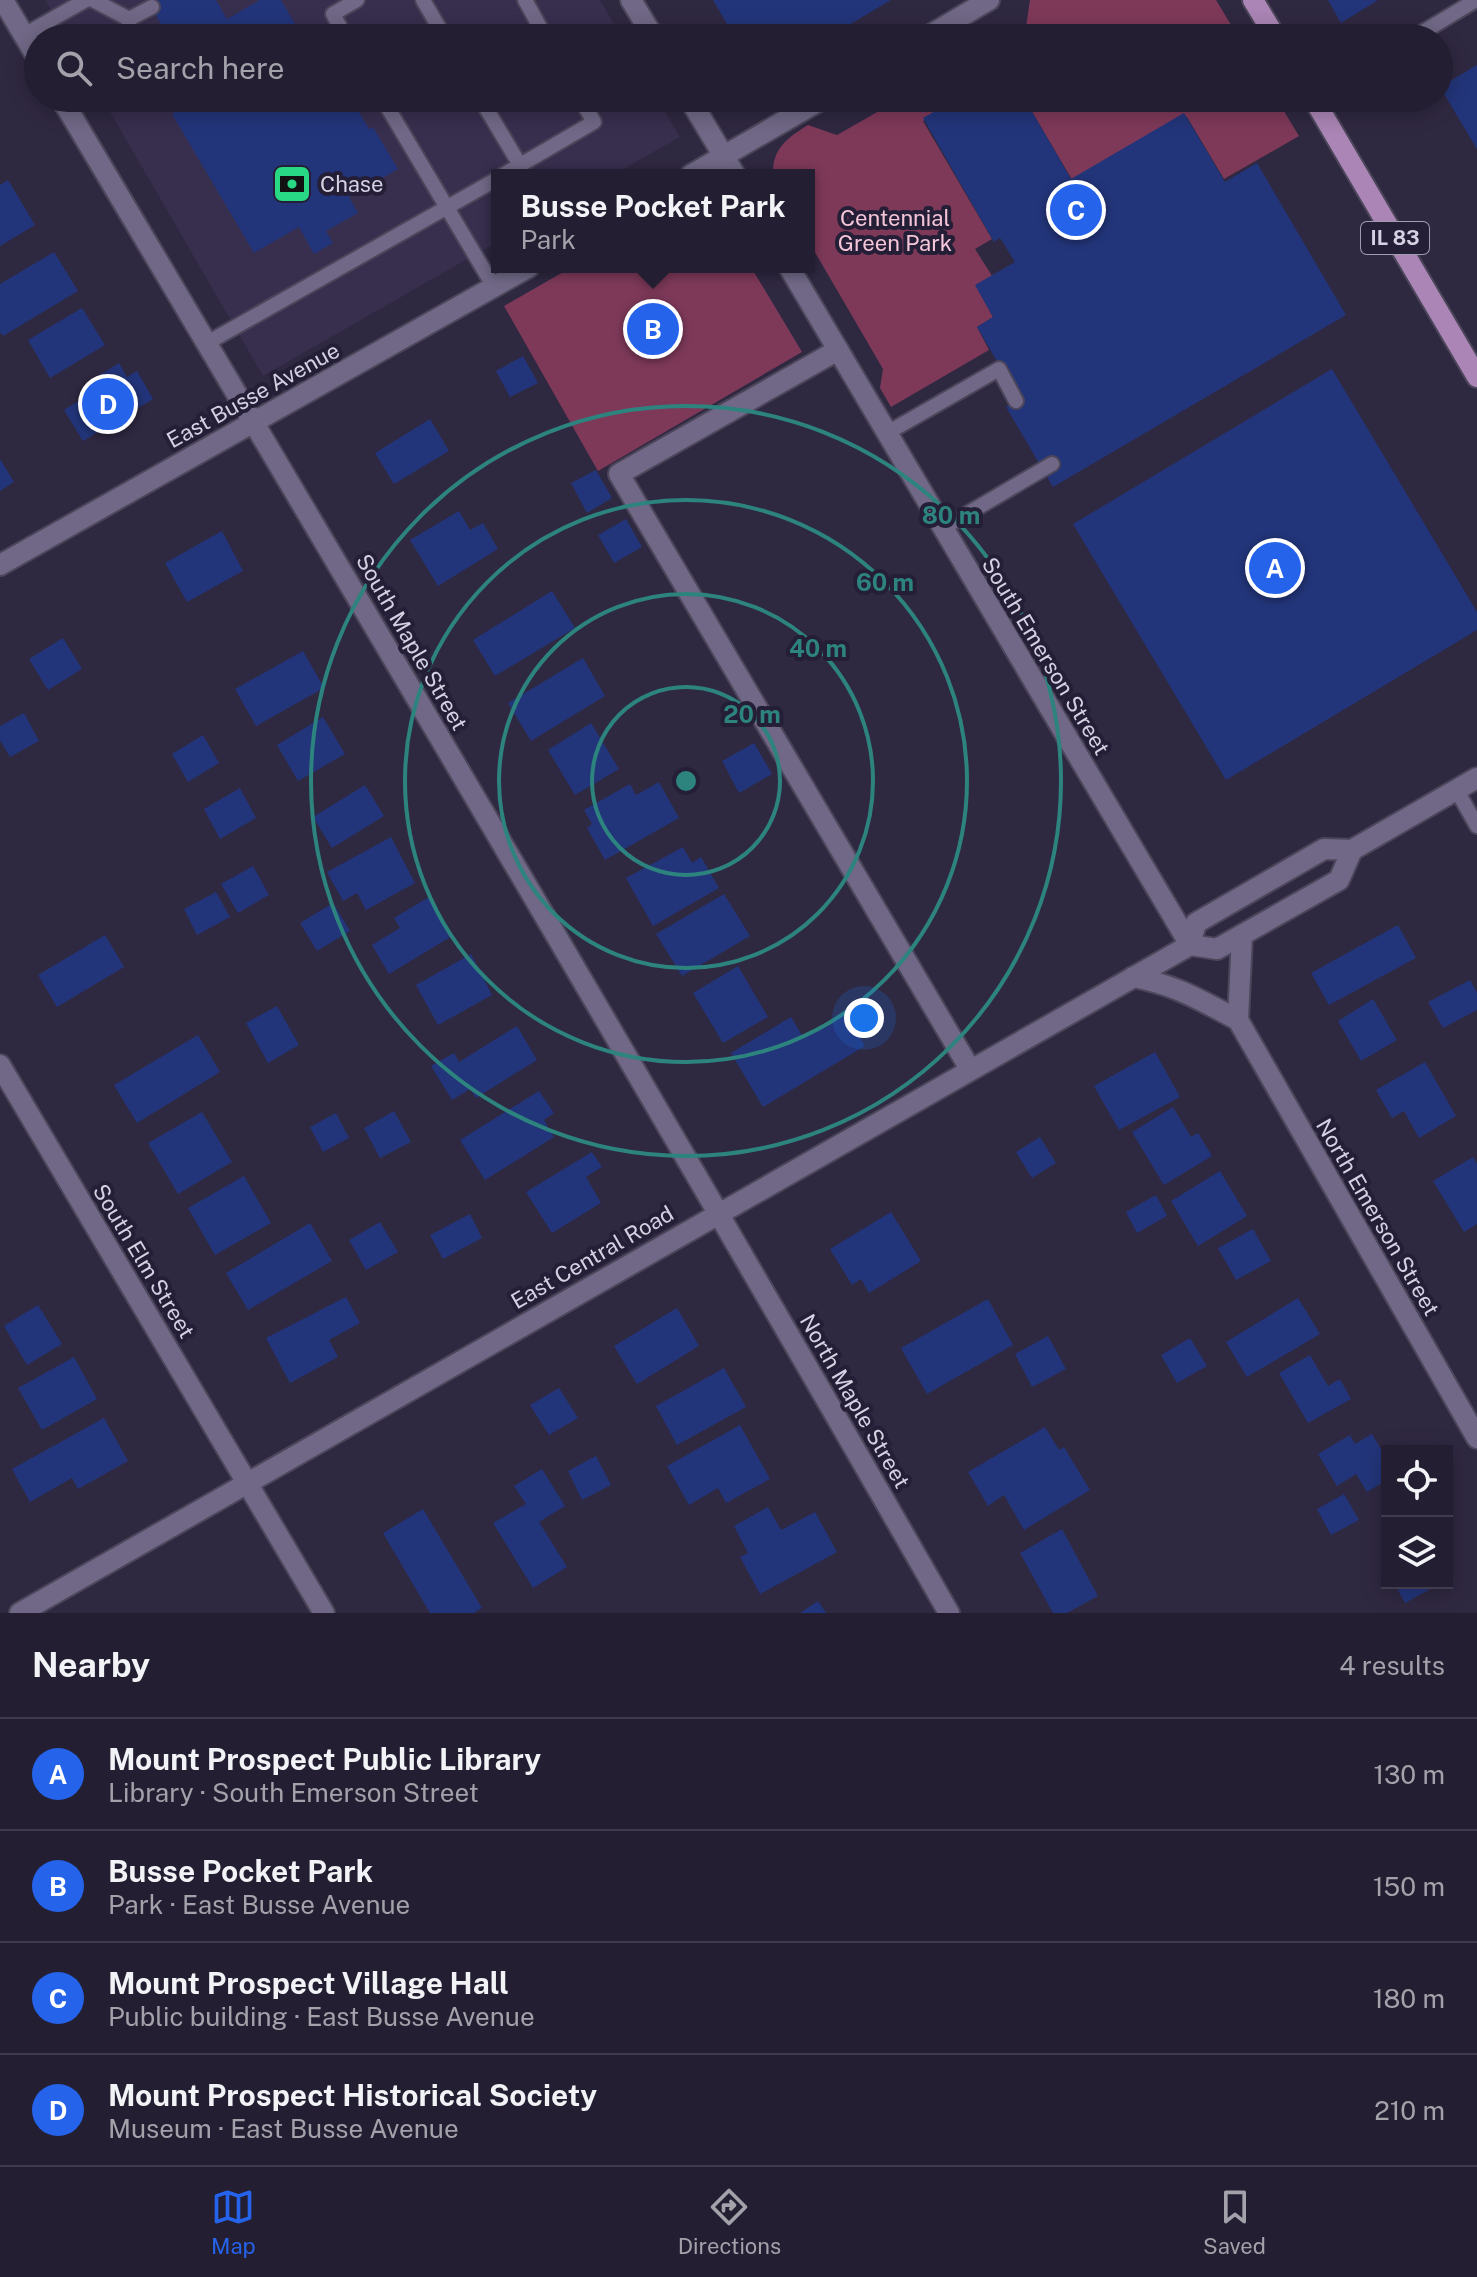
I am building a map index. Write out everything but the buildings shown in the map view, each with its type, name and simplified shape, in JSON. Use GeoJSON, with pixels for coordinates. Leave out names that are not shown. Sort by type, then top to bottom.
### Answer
{"type":"FeatureCollection","features":[{"type":"Feature","properties":{"kind":"main road"},"geometry":{"type":"LineString","coordinates":[[1253,0],[1268,24]]}},
{"type":"Feature","properties":{"kind":"main road","name":"IL 83"},"geometry":{"type":"LineString","coordinates":[[1321,112],[1477,377]]}},
{"type":"Feature","properties":{"kind":"street"},"geometry":{"type":"LineString","coordinates":[[3,0],[24,35]]}},
{"type":"Feature","properties":{"kind":"street"},"geometry":{"type":"LineString","coordinates":[[631,0],[646,24]]}},
{"type":"Feature","properties":{"kind":"street"},"geometry":{"type":"LineString","coordinates":[[948,24],[988,0]]}},
{"type":"Feature","properties":{"kind":"street","name":"South Maple Street"},"geometry":{"type":"LineString","coordinates":[[69,112],[719,1212]]}},
{"type":"Feature","properties":{"kind":"street"},"geometry":{"type":"LineString","coordinates":[[697,112],[731,169]]}},
{"type":"Feature","properties":{"kind":"street"},"geometry":{"type":"LineString","coordinates":[[702,169],[800,112]]}},
{"type":"Feature","properties":{"kind":"street","name":"East Busse Avenue"},"geometry":{"type":"LineString","coordinates":[[0,565],[518,273]]}},
{"type":"Feature","properties":{"kind":"street","name":"South Emerson Street"},"geometry":{"type":"LineString","coordinates":[[793,273],[1190,945]]}},
{"type":"Feature","properties":{"kind":"street"},"geometry":{"type":"LineString","coordinates":[[838,350],[619,474],[970,1069]]}},
{"type":"Feature","properties":{"kind":"street","name":"East Central Road"},"geometry":{"type":"LineString","coordinates":[[1190,945],[1196,923],[1238,897],[1324,849],[1352,850],[1477,778]]}},
{"type":"Feature","properties":{"kind":"street","name":"East Central Road"},"geometry":{"type":"LineString","coordinates":[[20,1613],[1190,945],[1217,949],[1339,880],[1352,850]]}},
{"type":"Feature","properties":{"kind":"street"},"geometry":{"type":"LineString","coordinates":[[1133,977],[1187,991],[1238,1020],[1242,935]]}},
{"type":"Feature","properties":{"kind":"street","name":"North Emerson Street"},"geometry":{"type":"LineString","coordinates":[[1238,1020],[1477,1438]]}},
{"type":"Feature","properties":{"kind":"street","name":"South Elm Street"},"geometry":{"type":"LineString","coordinates":[[0,1065],[324,1613]]}},
{"type":"Feature","properties":{"kind":"street","name":"North Maple Street"},"geometry":{"type":"LineString","coordinates":[[719,1212],[949,1613]]}},
{"type":"Feature","properties":{"kind":"lane"},"geometry":{"type":"LineString","coordinates":[[43,24],[86,0]]}},
{"type":"Feature","properties":{"kind":"lane"},"geometry":{"type":"LineString","coordinates":[[93,0],[129,19]]}},
{"type":"Feature","properties":{"kind":"lane"},"geometry":{"type":"LineString","coordinates":[[338,24],[333,14],[357,0]]}},
{"type":"Feature","properties":{"kind":"lane"},"geometry":{"type":"LineString","coordinates":[[423,0],[437,24]]}},
{"type":"Feature","properties":{"kind":"lane"},"geometry":{"type":"LineString","coordinates":[[525,0],[538,24]]}},
{"type":"Feature","properties":{"kind":"lane"},"geometry":{"type":"LineString","coordinates":[[1436,24],[1476,0]]}},
{"type":"Feature","properties":{"kind":"lane"},"geometry":{"type":"LineString","coordinates":[[129,19],[152,7]]}},
{"type":"Feature","properties":{"kind":"lane"},"geometry":{"type":"LineString","coordinates":[[128,24],[129,19]]}},
{"type":"Feature","properties":{"kind":"lane"},"geometry":{"type":"LineString","coordinates":[[390,112],[494,287]]}},
{"type":"Feature","properties":{"kind":"lane"},"geometry":{"type":"LineString","coordinates":[[488,112],[520,165]]}},
{"type":"Feature","properties":{"kind":"lane"},"geometry":{"type":"LineString","coordinates":[[513,169],[594,122],[588,112]]}},
{"type":"Feature","properties":{"kind":"lane"},"geometry":{"type":"LineString","coordinates":[[207,343],[491,182]]}},
{"type":"Feature","properties":{"kind":"lane"},"geometry":{"type":"LineString","coordinates":[[887,433],[999,369],[1016,401]]}},
{"type":"Feature","properties":{"kind":"lane"},"geometry":{"type":"LineString","coordinates":[[943,528],[1052,464]]}},
{"type":"Feature","properties":{"kind":"lane"},"geometry":{"type":"LineString","coordinates":[[1456,789],[1477,826]]}},
{"type":"Feature","properties":{"kind":"shaded area"},"geometry":{"type":"Polygon","coordinates":[[[45,0],[600,0],[614,24],[59,24],[45,0]]]}},
{"type":"Feature","properties":{"kind":"shaded area"},"geometry":{"type":"Polygon","coordinates":[[[110,112],[665,112],[680,137],[624,169],[491,169],[491,245],[263,376],[110,112]]]}},
{"type":"Feature","properties":{"kind":"green space"},"geometry":{"type":"Polygon","coordinates":[[[1030,0],[1216,0],[1231,24],[1026,24],[1030,0]]]}},
{"type":"Feature","properties":{"kind":"green space","name":"Centennial Green Park"},"geometry":{"type":"Polygon","coordinates":[[[877,112],[939,112],[923,121],[992,239],[975,249],[994,279],[978,290],[993,317],[977,327],[989,350],[891,407],[880,388],[883,369],[815,252],[815,169],[773,169],[782,145],[808,125],[837,135],[877,112]]]}},
{"type":"Feature","properties":{"kind":"green space"},"geometry":{"type":"Polygon","coordinates":[[[1032,112],[1284,112],[1299,136],[1224,179],[1187,117],[1074,183],[1032,112]]]}},
{"type":"Feature","properties":{"kind":"green space"},"geometry":{"type":"Polygon","coordinates":[[[562,273],[755,273],[802,352],[598,471],[504,306],[562,273]]]}},
{"type":"Feature","properties":{"kind":"place","name":"Chase"},"geometry":{"type":"Point","coordinates":[292,184]}},
{"type":"Feature","properties":{"kind":"place","name":"Mount Prospect Village Hall"},"geometry":{"type":"Point","coordinates":[1076,210]}},
{"type":"Feature","properties":{"kind":"place","name":"Busse Pocket Park"},"geometry":{"type":"Point","coordinates":[653,329]}},
{"type":"Feature","properties":{"kind":"place","name":"Mount Prospect Historical Society"},"geometry":{"type":"Point","coordinates":[108,404]}},
{"type":"Feature","properties":{"kind":"place","name":"Mount Prospect Public Library"},"geometry":{"type":"Point","coordinates":[1275,568]}}]}
